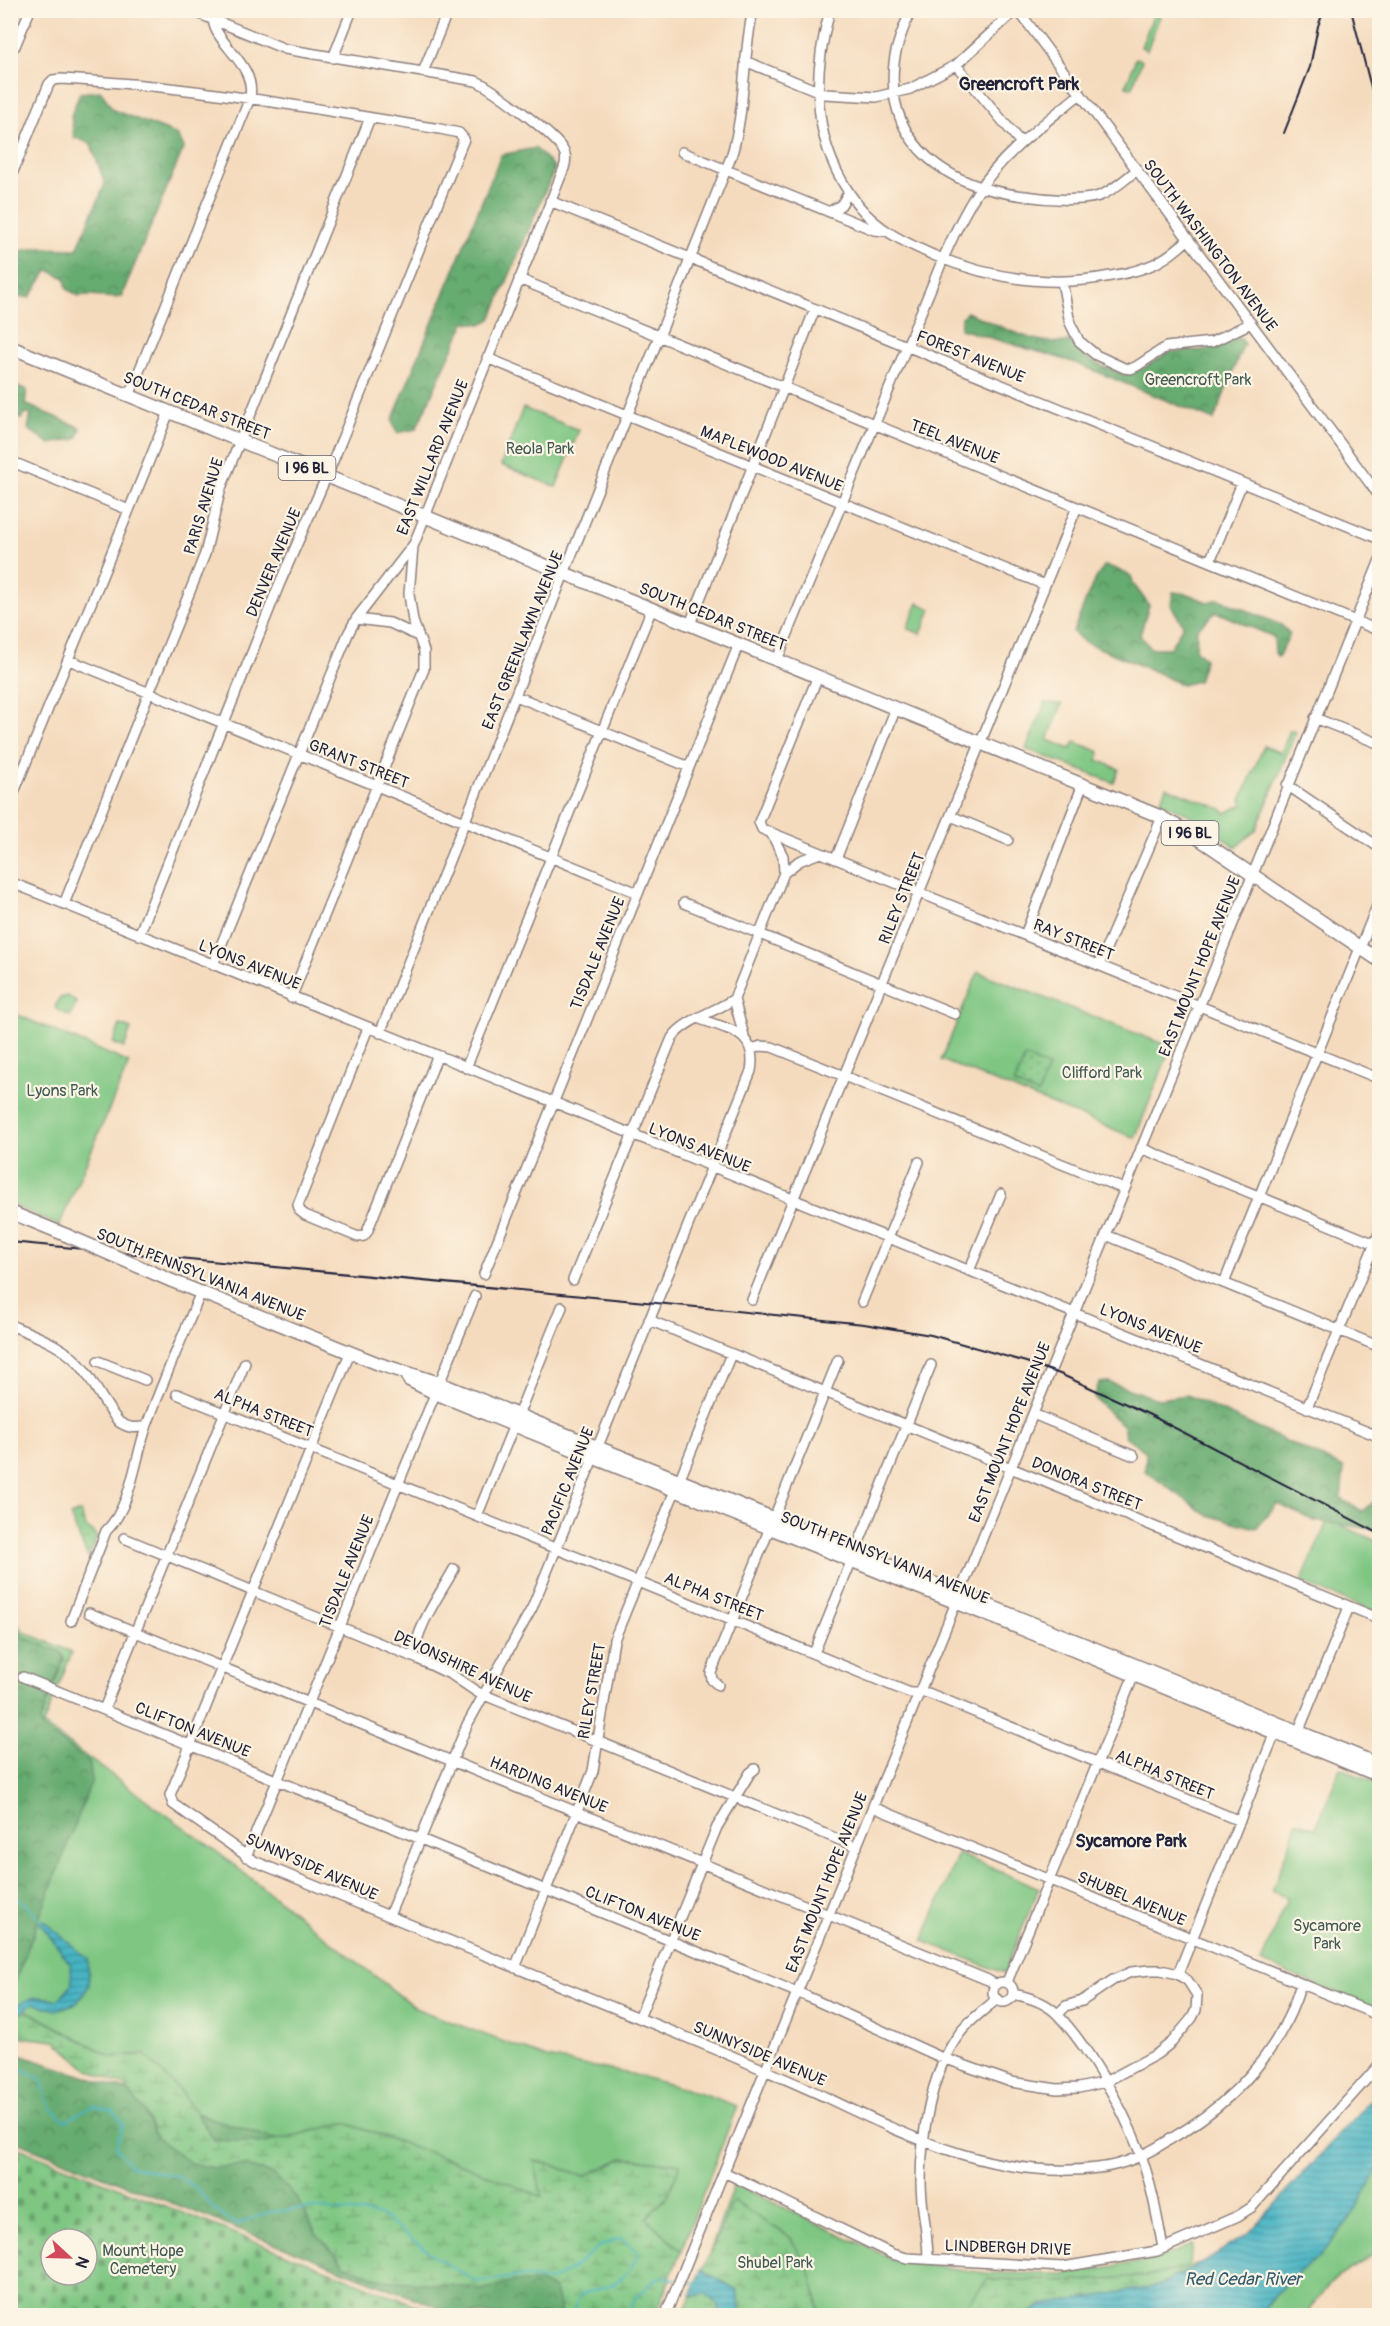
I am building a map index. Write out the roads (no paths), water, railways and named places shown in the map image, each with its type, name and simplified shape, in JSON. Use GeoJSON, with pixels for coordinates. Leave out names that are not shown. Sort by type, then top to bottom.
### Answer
{"type":"FeatureCollection","features":[{"type":"Feature","properties":{"kind":"main road","name":"SOUTH CEDAR STREET"},"geometry":{"type":"LineString","coordinates":[[10,347],[981,742],[1162,818],[1195,836],[1380,961]]}},
{"type":"Feature","properties":{"kind":"main road","name":"SOUTH PENNSYLVANIA AVENUE"},"geometry":{"type":"LineString","coordinates":[[10,1212],[172,1281],[1277,1728],[1380,1776]]}},
{"type":"Feature","properties":{"kind":"main road","name":"SOUTH PENNSYLVANIA AVENUE"},"geometry":{"type":"LineString","coordinates":[[1296,1736],[1380,1765]]}},
{"type":"Feature","properties":{"kind":"street"},"geometry":{"type":"LineString","coordinates":[[13,45],[30,10]]}},
{"type":"Feature","properties":{"kind":"street"},"geometry":{"type":"LineString","coordinates":[[190,10],[213,15],[285,50],[423,72],[448,10]]}},
{"type":"Feature","properties":{"kind":"street"},"geometry":{"type":"LineString","coordinates":[[333,58],[352,10]]}},
{"type":"Feature","properties":{"kind":"street","name":"EAST GREENLAWN AVENUE"},"geometry":{"type":"LineString","coordinates":[[380,1033],[726,170],[739,129],[745,61],[753,10]]}},
{"type":"Feature","properties":{"kind":"street"},"geometry":{"type":"LineString","coordinates":[[830,10],[820,53],[818,114],[830,156],[849,192],[868,217],[884,231],[943,259],[981,272],[1009,278],[1062,282],[1095,279],[1144,268],[1162,260],[1188,240]]}},
{"type":"Feature","properties":{"kind":"street"},"geometry":{"type":"LineString","coordinates":[[911,10],[894,61],[894,93],[903,124],[918,149],[943,170],[958,179],[981,187],[1036,198],[1099,196],[1111,190],[1137,170]]}},
{"type":"Feature","properties":{"kind":"street"},"geometry":{"type":"LineString","coordinates":[[745,61],[825,94],[876,97],[923,84],[956,66],[1017,10]]}},
{"type":"Feature","properties":{"kind":"street","name":"SOUTH WASHINGTON AVENUE"},"geometry":{"type":"LineString","coordinates":[[1017,10],[1380,497]]}},
{"type":"Feature","properties":{"kind":"street"},"geometry":{"type":"LineString","coordinates":[[129,396],[250,98],[251,80],[216,31],[213,15]]}},
{"type":"Feature","properties":{"kind":"street"},"geometry":{"type":"LineString","coordinates":[[956,66],[1021,143]]}},
{"type":"Feature","properties":{"kind":"street","name":"EAST WILLARD AVENUE"},"geometry":{"type":"LineString","coordinates":[[213,965],[336,659],[356,619],[414,544],[566,162],[564,150],[560,146],[487,86],[471,80],[423,72]]}},
{"type":"Feature","properties":{"kind":"street"},"geometry":{"type":"LineString","coordinates":[[10,179],[49,84],[53,80],[131,82],[250,98],[370,118]]}},
{"type":"Feature","properties":{"kind":"street"},"geometry":{"type":"LineString","coordinates":[[777,660],[943,259],[965,214],[981,187],[1021,143],[1080,94]]}},
{"type":"Feature","properties":{"kind":"street","name":"DENVER AVENUE"},"geometry":{"type":"LineString","coordinates":[[138,935],[279,585],[327,476],[463,142],[463,135],[440,129],[370,118]]}},
{"type":"Feature","properties":{"kind":"street","name":"PARIS AVENUE"},"geometry":{"type":"LineString","coordinates":[[64,904],[205,554],[216,504],[370,118]]}},
{"type":"Feature","properties":{"kind":"street"},"geometry":{"type":"LineString","coordinates":[[682,152],[874,230],[884,231]]}},
{"type":"Feature","properties":{"kind":"street"},"geometry":{"type":"LineString","coordinates":[[829,212],[841,205],[849,192]]}},
{"type":"Feature","properties":{"kind":"street","name":"FOREST AVENUE"},"geometry":{"type":"LineString","coordinates":[[550,201],[1380,539]]}},
{"type":"Feature","properties":{"kind":"street","name":"TEEL AVENUE"},"geometry":{"type":"LineString","coordinates":[[519,279],[1380,630]]}},
{"type":"Feature","properties":{"kind":"street"},"geometry":{"type":"LineString","coordinates":[[1062,282],[1070,323],[1079,341],[1096,355],[1124,368],[1131,369],[1166,347],[1212,342],[1251,323]]}},
{"type":"Feature","properties":{"kind":"street"},"geometry":{"type":"LineString","coordinates":[[690,624],[815,309]]}},
{"type":"Feature","properties":{"kind":"street","name":"MAPLEWOOD AVENUE"},"geometry":{"type":"LineString","coordinates":[[487,358],[1045,585]]}},
{"type":"Feature","properties":{"kind":"street"},"geometry":{"type":"LineString","coordinates":[[10,802],[169,412]]}},
{"type":"Feature","properties":{"kind":"street"},"geometry":{"type":"LineString","coordinates":[[10,462],[129,510]]}},
{"type":"Feature","properties":{"kind":"street"},"geometry":{"type":"LineString","coordinates":[[1210,561],[1242,483]]}},
{"type":"Feature","properties":{"kind":"street","name":"RILEY STREET"},"geometry":{"type":"LineString","coordinates":[[752,1300],[1077,507]]}},
{"type":"Feature","properties":{"kind":"street"},"geometry":{"type":"LineString","coordinates":[[291,998],[423,669],[424,651],[418,636],[409,594],[414,544]]}},
{"type":"Feature","properties":{"kind":"street","name":"EAST MOUNT HOPE AVENUE"},"geometry":{"type":"LineString","coordinates":[[665,2316],[1380,560]]}},
{"type":"Feature","properties":{"kind":"street"},"geometry":{"type":"LineString","coordinates":[[466,1068],[652,608]]}},
{"type":"Feature","properties":{"kind":"street"},"geometry":{"type":"LineString","coordinates":[[356,619],[390,623],[418,636]]}},
{"type":"Feature","properties":{"kind":"street","name":"TISDALE AVENUE"},"geometry":{"type":"LineString","coordinates":[[484,1274],[740,644]]}},
{"type":"Feature","properties":{"kind":"street","name":"GRANT STREET"},"geometry":{"type":"LineString","coordinates":[[69,660],[638,893]]}},
{"type":"Feature","properties":{"kind":"street","name":"RAY STREET"},"geometry":{"type":"LineString","coordinates":[[818,676],[759,825],[771,833],[1380,1079]]}},
{"type":"Feature","properties":{"kind":"street"},"geometry":{"type":"LineString","coordinates":[[516,696],[689,767]]}},
{"type":"Feature","properties":{"kind":"street"},"geometry":{"type":"LineString","coordinates":[[836,859],[896,708]]}},
{"type":"Feature","properties":{"kind":"street"},"geometry":{"type":"LineString","coordinates":[[1315,718],[1380,744]]}},
{"type":"Feature","properties":{"kind":"street"},"geometry":{"type":"LineString","coordinates":[[1025,935],[1083,784]]}},
{"type":"Feature","properties":{"kind":"street"},"geometry":{"type":"LineString","coordinates":[[1287,785],[1380,848]]}},
{"type":"Feature","properties":{"kind":"street"},"geometry":{"type":"LineString","coordinates":[[951,816],[1008,840]]}},
{"type":"Feature","properties":{"kind":"street"},"geometry":{"type":"LineString","coordinates":[[1099,965],[1162,818]]}},
{"type":"Feature","properties":{"kind":"street"},"geometry":{"type":"LineString","coordinates":[[771,833],[783,856],[784,873],[734,999],[744,1036],[752,1049],[761,1046],[772,1047],[1124,1189]]}},
{"type":"Feature","properties":{"kind":"street"},"geometry":{"type":"LineString","coordinates":[[784,873],[799,861],[820,853]]}},
{"type":"Feature","properties":{"kind":"street","name":"LYONS AVENUE"},"geometry":{"type":"LineString","coordinates":[[10,882],[291,998],[1380,1437]]}},
{"type":"Feature","properties":{"kind":"street"},"geometry":{"type":"LineString","coordinates":[[1224,1283],[1380,899]]}},
{"type":"Feature","properties":{"kind":"street"},"geometry":{"type":"LineString","coordinates":[[684,903],[955,1014]]}},
{"type":"Feature","properties":{"kind":"street"},"geometry":{"type":"LineString","coordinates":[[573,1280],[672,1038],[683,1026],[734,999]]}},
{"type":"Feature","properties":{"kind":"street"},"geometry":{"type":"LineString","coordinates":[[700,1018],[744,1036]]}},
{"type":"Feature","properties":{"kind":"street"},"geometry":{"type":"LineString","coordinates":[[368,1028],[298,1205],[300,1211],[305,1215],[358,1236],[364,1236],[437,1057]]}},
{"type":"Feature","properties":{"kind":"street","name":"PACIFIC AVENUE"},"geometry":{"type":"LineString","coordinates":[[389,1916],[467,1725],[526,1620],[751,1071],[754,1057],[752,1049]]}},
{"type":"Feature","properties":{"kind":"street"},"geometry":{"type":"LineString","coordinates":[[1141,1148],[1377,1245]]}},
{"type":"Feature","properties":{"kind":"street"},"geometry":{"type":"LineString","coordinates":[[862,1302],[919,1162]]}},
{"type":"Feature","properties":{"kind":"street"},"geometry":{"type":"LineString","coordinates":[[969,1271],[1001,1194]]}},
{"type":"Feature","properties":{"kind":"street"},"geometry":{"type":"LineString","coordinates":[[1307,1408],[1377,1245],[1380,1231]]}},
{"type":"Feature","properties":{"kind":"street"},"geometry":{"type":"LineString","coordinates":[[1106,1235],[1380,1347]]}},
{"type":"Feature","properties":{"kind":"street"},"geometry":{"type":"LineString","coordinates":[[71,1621],[106,1531],[115,1522],[124,1501],[146,1426],[201,1292]]}},
{"type":"Feature","properties":{"kind":"street","name":"TISDALE AVENUE"},"geometry":{"type":"LineString","coordinates":[[246,1857],[475,1296]]}},
{"type":"Feature","properties":{"kind":"street"},"geometry":{"type":"LineString","coordinates":[[477,1516],[562,1307]]}},
{"type":"Feature","properties":{"kind":"street","name":"DONORA STREET"},"geometry":{"type":"LineString","coordinates":[[649,1320],[1380,1619]]}},
{"type":"Feature","properties":{"kind":"street"},"geometry":{"type":"LineString","coordinates":[[10,1325],[60,1348],[74,1359],[85,1371],[119,1422],[126,1427],[137,1429],[146,1426]]}},
{"type":"Feature","properties":{"kind":"street"},"geometry":{"type":"LineString","coordinates":[[191,1744],[350,1353]]}},
{"type":"Feature","properties":{"kind":"street","name":"RILEY STREET"},"geometry":{"type":"LineString","coordinates":[[515,1968],[594,1771],[611,1651],[731,1354]]}},
{"type":"Feature","properties":{"kind":"street"},"geometry":{"type":"LineString","coordinates":[[718,1685],[712,1680],[711,1672],[838,1360]]}},
{"type":"Feature","properties":{"kind":"street"},"geometry":{"type":"LineString","coordinates":[[98,1361],[145,1380]]}},
{"type":"Feature","properties":{"kind":"street"},"geometry":{"type":"LineString","coordinates":[[104,1709],[245,1363]]}},
{"type":"Feature","properties":{"kind":"street"},"geometry":{"type":"LineString","coordinates":[[814,1653],[931,1365]]}},
{"type":"Feature","properties":{"kind":"street","name":"ALPHA STREET"},"geometry":{"type":"LineString","coordinates":[[177,1394],[910,1693],[928,1693],[1240,1821]]}},
{"type":"Feature","properties":{"kind":"street"},"geometry":{"type":"LineString","coordinates":[[1033,1414],[1134,1456]]}},
{"type":"Feature","properties":{"kind":"street","name":"DEVONSHIRE AVENUE"},"geometry":{"type":"LineString","coordinates":[[124,1538],[414,1657],[452,1675],[483,1694],[857,1847]]}},
{"type":"Feature","properties":{"kind":"street"},"geometry":{"type":"LineString","coordinates":[[414,1657],[414,1649],[426,1619],[454,1569]]}},
{"type":"Feature","properties":{"kind":"street"},"geometry":{"type":"LineString","coordinates":[[1296,1736],[1349,1607]]}},
{"type":"Feature","properties":{"kind":"street","name":"HARDING AVENUE"},"geometry":{"type":"LineString","coordinates":[[89,1613],[829,1914],[996,1985]]}},
{"type":"Feature","properties":{"kind":"street"},"geometry":{"type":"LineString","coordinates":[[1007,1982],[1136,1670]]}},
{"type":"Feature","properties":{"kind":"street","name":"CLIFTON AVENUE"},"geometry":{"type":"LineString","coordinates":[[23,1677],[797,1992],[946,2059],[991,2076],[1032,2086],[1057,2089],[1079,2088],[1105,2082],[1157,2054],[1172,2042],[1196,2010],[1197,1995],[1188,1981],[1178,1974]]}},
{"type":"Feature","properties":{"kind":"street"},"geometry":{"type":"LineString","coordinates":[[1058,2014],[1066,2007],[1082,2001],[1113,1980],[1131,1972],[1161,1970],[1178,1974],[1190,1939],[1277,1728]]}},
{"type":"Feature","properties":{"kind":"street","name":"SUNNYSIDE AVENUE"},"geometry":{"type":"LineString","coordinates":[[191,1744],[170,1795],[173,1804],[246,1857],[766,2070],[923,2142],[983,2160],[1024,2169],[1098,2168],[1141,2157],[1201,2121],[1243,2085],[1273,2044],[1301,1984]]}},
{"type":"Feature","properties":{"kind":"street"},"geometry":{"type":"LineString","coordinates":[[639,2018],[717,1827],[750,1773],[755,1769]]}},
{"type":"Feature","properties":{"kind":"street","name":"SHUBEL AVENUE"},"geometry":{"type":"LineString","coordinates":[[873,1807],[1380,2016]]}},
{"type":"Feature","properties":{"kind":"street"},"geometry":{"type":"LineString","coordinates":[[1007,1982],[1013,1988],[1013,1994],[1006,2001],[997,1999],[993,1991],[996,1985],[1007,1982]]}},
{"type":"Feature","properties":{"kind":"street"},"geometry":{"type":"LineString","coordinates":[[1013,1994],[1033,1999],[1058,2014],[1105,2082],[1141,2157],[1163,2248]]}},
{"type":"Feature","properties":{"kind":"street"},"geometry":{"type":"LineString","coordinates":[[928,2259],[928,2239],[921,2183],[923,2142],[929,2107],[946,2059],[957,2037],[974,2017],[997,1999]]}},
{"type":"Feature","properties":{"kind":"street","name":"LINDBERGH DRIVE"},"geometry":{"type":"LineString","coordinates":[[724,2172],[892,2254],[928,2259],[1063,2267],[1139,2256],[1238,2216],[1252,2207],[1380,2064]]}},
{"type":"Feature","properties":{"kind":"water"},"geometry":{"type":"Polygon","coordinates":[[[43,1920],[88,1959],[89,1986],[77,2003],[56,2010],[33,2003],[11,2020],[11,2010],[23,2002],[38,1997],[58,2000],[72,1984],[71,1965],[40,1923],[43,1920]]]}},
{"type":"Feature","properties":{"kind":"water","name":"Red Cedar River"},"geometry":{"type":"Polygon","coordinates":[[[1379,2090],[1379,2167],[1352,2216],[1319,2257],[1287,2281],[1259,2315],[1027,2315],[1043,2305],[1158,2286],[1200,2264],[1249,2233],[1379,2090]]]}},
{"type":"Feature","properties":{"kind":"water"},"geometry":{"type":"Polygon","coordinates":[[[701,2269],[737,2290],[742,2315],[718,2315],[720,2306],[706,2294],[691,2296],[701,2269]]]}},
{"type":"Feature","properties":{"kind":"waterway"},"geometry":{"type":"LineString","coordinates":[[10,1899],[21,1900],[43,1923]]}},
{"type":"Feature","properties":{"kind":"waterway"},"geometry":{"type":"LineString","coordinates":[[10,2064],[40,2078],[51,2109],[66,2121],[93,2106],[114,2111],[123,2125],[116,2147],[131,2166],[178,2176],[196,2188],[214,2209],[235,2224],[271,2212],[310,2208],[380,2215],[439,2259],[477,2282],[521,2276],[550,2281],[572,2269],[598,2247],[621,2238],[639,2253],[629,2271],[616,2282],[581,2294],[571,2316]]}},
{"type":"Feature","properties":{"kind":"waterway"},"geometry":{"type":"LineString","coordinates":[[628,2316],[636,2297],[659,2277],[678,2280]]}},
{"type":"Feature","properties":{"kind":"waterway"},"geometry":{"type":"LineString","coordinates":[[683,2281],[698,2283]]}},
{"type":"Feature","properties":{"kind":"railway"},"geometry":{"type":"LineString","coordinates":[[1284,133],[1310,67],[1318,26],[1324,10]]}},
{"type":"Feature","properties":{"kind":"railway"},"geometry":{"type":"LineString","coordinates":[[1351,10],[1380,122]]}},
{"type":"Feature","properties":{"kind":"railway"},"geometry":{"type":"LineString","coordinates":[[10,1242],[864,1324],[931,1335],[1060,1374],[1148,1414],[1380,1534]]}},
{"type":"Feature","properties":{"kind":"district","name":"Greencroft Park"},"geometry":{"type":"Point","coordinates":[1019,84]}},
{"type":"Feature","properties":{"kind":"district","name":"Sycamore Park"},"geometry":{"type":"Point","coordinates":[1131,1841]}},
{"type":"Feature","properties":{"kind":"park label","name":"Reola Park"},"geometry":{"type":"Point","coordinates":[540,448]}},
{"type":"Feature","properties":{"kind":"park label","name":"Clifford Park"},"geometry":{"type":"Point","coordinates":[1102,1072]}},
{"type":"Feature","properties":{"kind":"park label","name":"Lyons Park"},"geometry":{"type":"Point","coordinates":[62,1090]}},
{"type":"Feature","properties":{"kind":"park label","name":"Mount Hope Cemetery"},"geometry":{"type":"Point","coordinates":[143,2259]}},
{"type":"Feature","properties":{"kind":"park label","name":"Shubel Park"},"geometry":{"type":"Point","coordinates":[775,2262]}}]}
